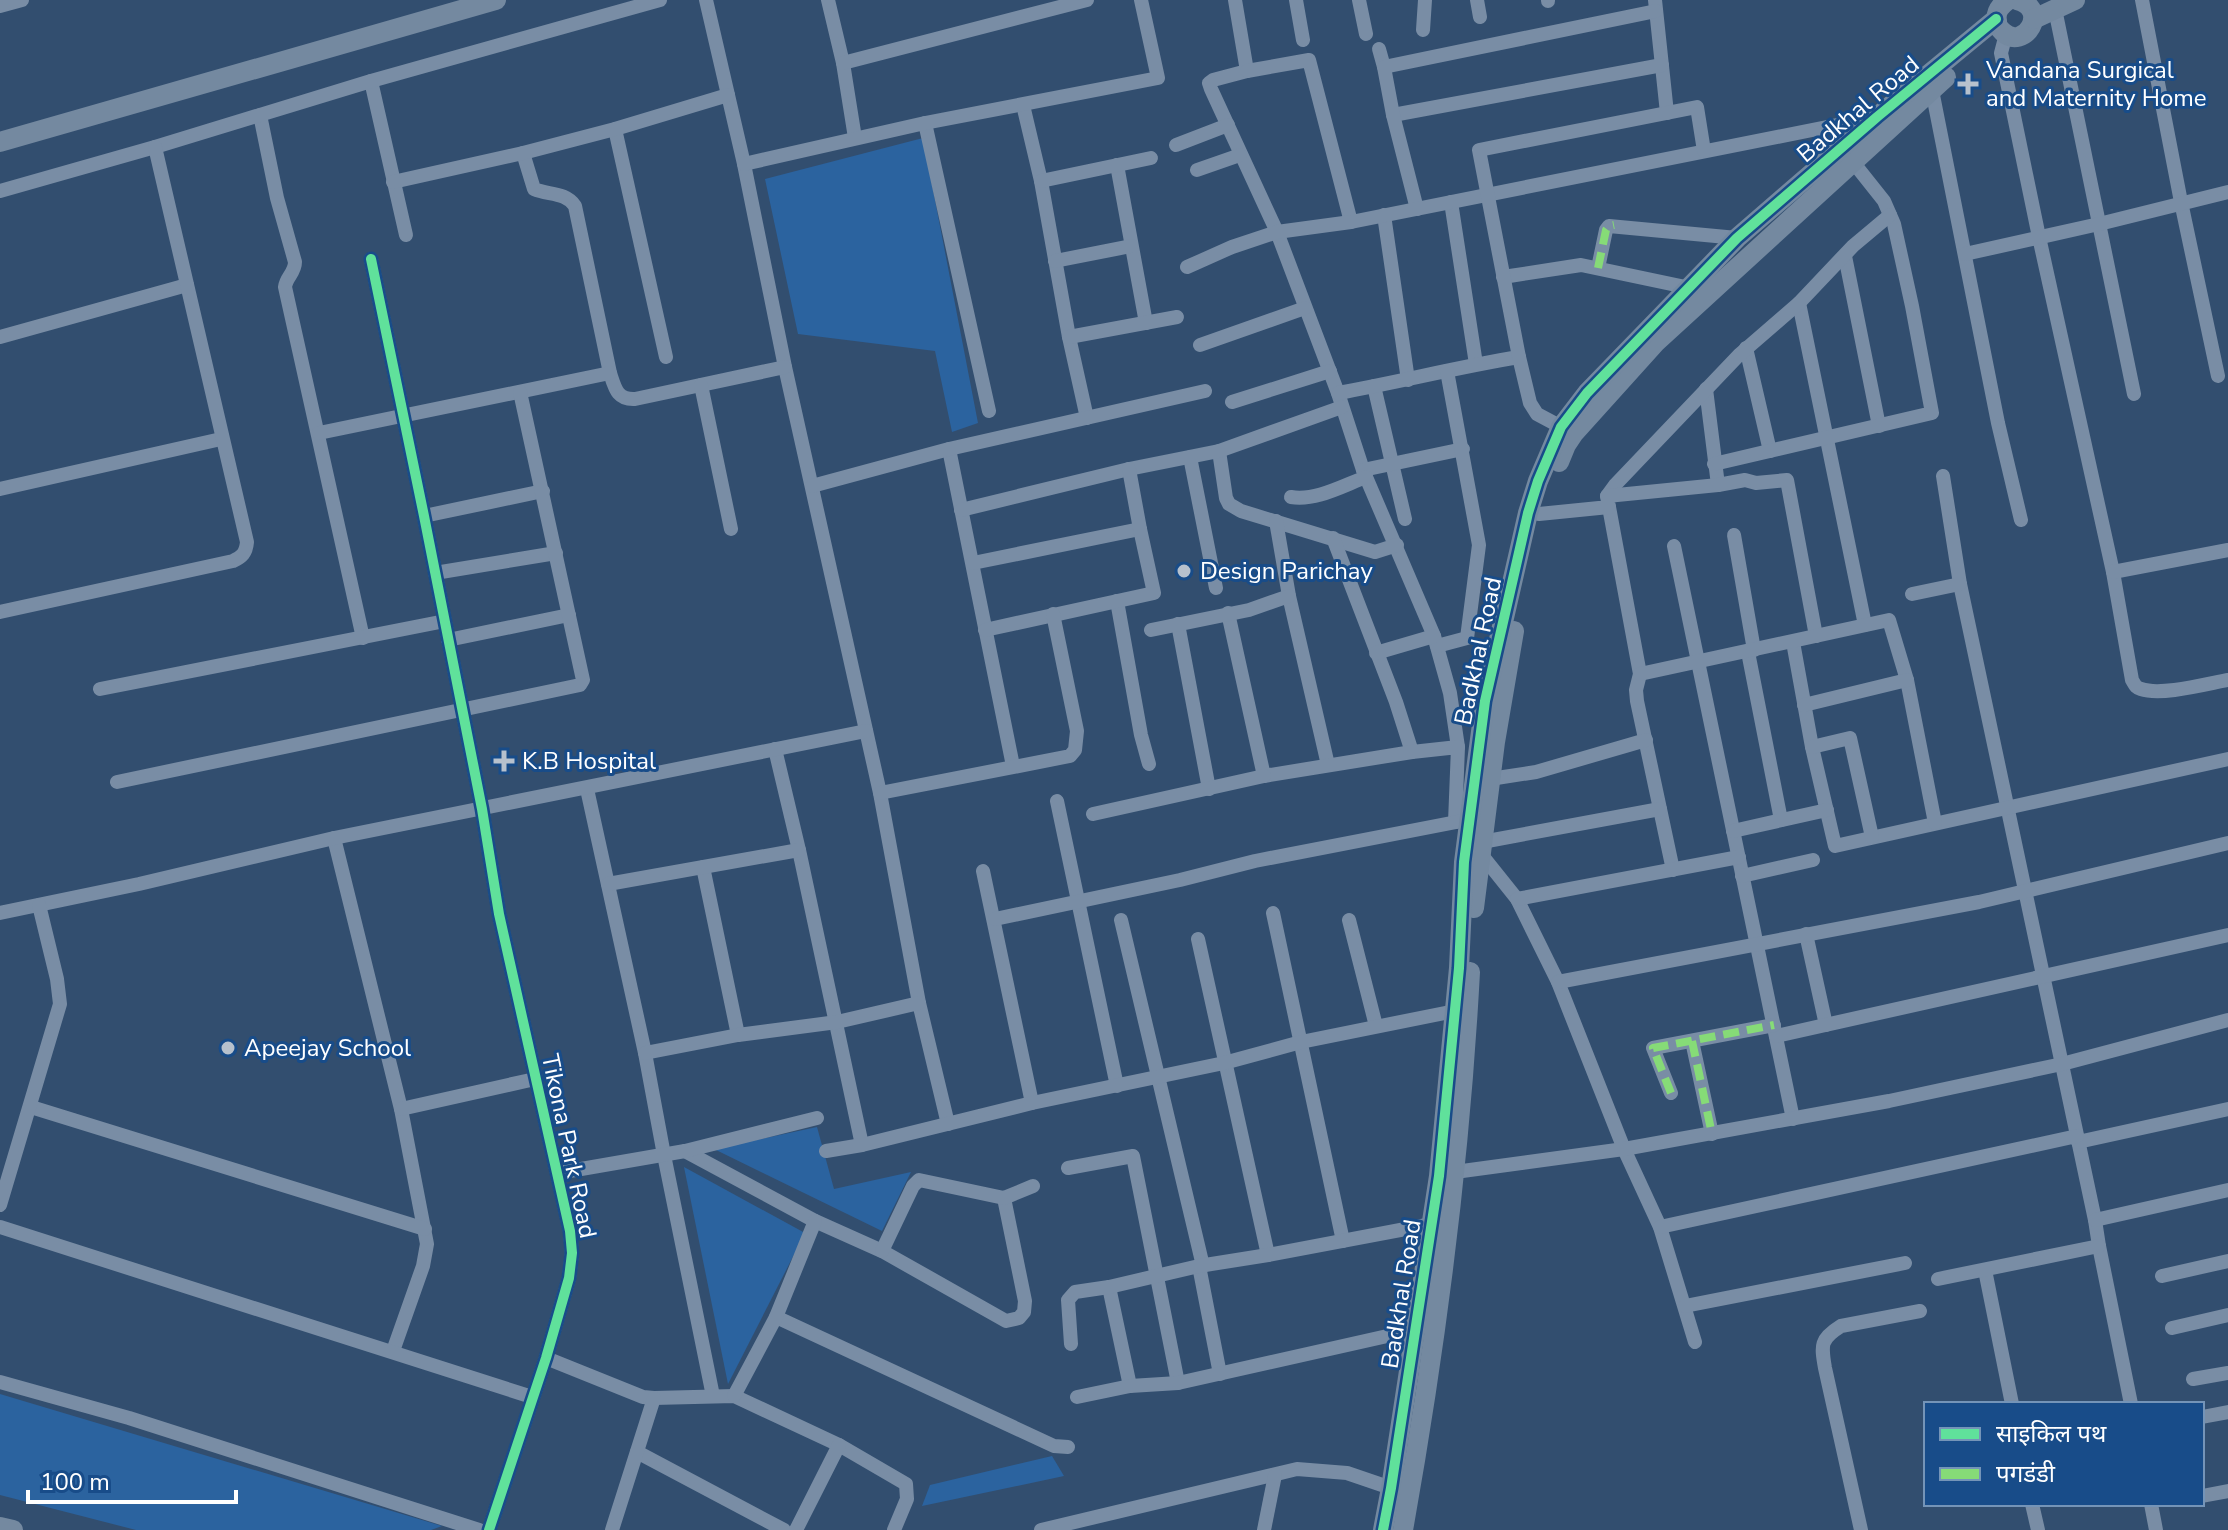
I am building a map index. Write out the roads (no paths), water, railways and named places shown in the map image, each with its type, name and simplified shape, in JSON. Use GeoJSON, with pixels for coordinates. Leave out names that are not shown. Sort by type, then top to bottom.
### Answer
{"type":"FeatureCollection","features":[{"type":"Feature","properties":{"kind":"street"},"geometry":{"type":"LineString","coordinates":[[0,6],[22,0]]}},
{"type":"Feature","properties":{"kind":"street"},"geometry":{"type":"LineString","coordinates":[[0,142],[496,0]]}},
{"type":"Feature","properties":{"kind":"street"},"geometry":{"type":"LineString","coordinates":[[0,191],[371,81],[660,0]]}},
{"type":"Feature","properties":{"kind":"street"},"geometry":{"type":"LineString","coordinates":[[706,0],[880,793],[919,1003],[948,1124]]}},
{"type":"Feature","properties":{"kind":"street"},"geometry":{"type":"LineString","coordinates":[[828,0],[843,63],[855,138]]}},
{"type":"Feature","properties":{"kind":"street"},"geometry":{"type":"LineString","coordinates":[[843,63],[1087,0]]}},
{"type":"Feature","properties":{"kind":"street"},"geometry":{"type":"LineString","coordinates":[[744,164],[925,123],[1158,78],[1141,0]]}},
{"type":"Feature","properties":{"kind":"street"},"geometry":{"type":"LineString","coordinates":[[1235,0],[1247,71]]}},
{"type":"Feature","properties":{"kind":"street"},"geometry":{"type":"LineString","coordinates":[[1296,0],[1303,40]]}},
{"type":"Feature","properties":{"kind":"street"},"geometry":{"type":"LineString","coordinates":[[1359,0],[1366,34]]}},
{"type":"Feature","properties":{"kind":"street"},"geometry":{"type":"LineString","coordinates":[[1423,30],[1425,0]]}},
{"type":"Feature","properties":{"kind":"street"},"geometry":{"type":"LineString","coordinates":[[1477,0],[1480,17]]}},
{"type":"Feature","properties":{"kind":"street"},"geometry":{"type":"LineString","coordinates":[[2001,28],[2014,37],[2022,35],[2034,19],[2028,5],[2011,0],[1997,11],[2001,53],[2113,572],[2132,680],[2142,690],[2171,690],[2228,680]]}},
{"type":"Feature","properties":{"kind":"street"},"geometry":{"type":"LineString","coordinates":[[2034,19],[2075,0]]}},
{"type":"Feature","properties":{"kind":"street"},"geometry":{"type":"LineString","coordinates":[[2142,0],[2218,376]]}},
{"type":"Feature","properties":{"kind":"street"},"geometry":{"type":"LineString","coordinates":[[1384,67],[1655,5],[1667,113]]}},
{"type":"Feature","properties":{"kind":"street"},"geometry":{"type":"LineString","coordinates":[[2055,9],[2134,394]]}},
{"type":"Feature","properties":{"kind":"street","name":"Badkhal Road"},"geometry":{"type":"LineString","coordinates":[[1383,1530],[1432,1224],[1482,848],[1470,819],[1490,779],[1525,571],[1539,514],[1566,445],[1568,430],[1656,342],[1853,162],[1870,135],[1932,90],[2001,28]]}},
{"type":"Feature","properties":{"kind":"street","name":"Badkhal Road"},"geometry":{"type":"LineString","coordinates":[[1403,1530],[1423,1417],[1455,1172],[1464,862],[1485,701],[1538,481],[1587,393],[1737,238],[2001,28]]}},
{"type":"Feature","properties":{"kind":"street"},"geometry":{"type":"LineString","coordinates":[[1379,49],[1417,209]]}},
{"type":"Feature","properties":{"kind":"street"},"geometry":{"type":"LineString","coordinates":[[995,919],[1255,861],[1470,819],[1450,693],[1436,641],[1364,473],[1330,371],[1277,232],[1209,83],[1247,71],[1309,60],[1351,222]]}},
{"type":"Feature","properties":{"kind":"street"},"geometry":{"type":"LineString","coordinates":[[1393,115],[1662,65]]}},
{"type":"Feature","properties":{"kind":"street"},"geometry":{"type":"LineString","coordinates":[[371,81],[406,235]]}},
{"type":"Feature","properties":{"kind":"street"},"geometry":{"type":"LineString","coordinates":[[1932,90],[1998,423],[2021,520]]}},
{"type":"Feature","properties":{"kind":"street"},"geometry":{"type":"LineString","coordinates":[[393,182],[523,153],[728,95]]}},
{"type":"Feature","properties":{"kind":"street"},"geometry":{"type":"LineString","coordinates":[[1023,105],[1041,181],[1087,418]]}},
{"type":"Feature","properties":{"kind":"street"},"geometry":{"type":"LineString","coordinates":[[1568,430],[1537,414],[1530,403],[1479,150],[1697,107],[1704,151]]}},
{"type":"Feature","properties":{"kind":"street"},"geometry":{"type":"LineString","coordinates":[[260,115],[277,198],[295,262],[294,271],[285,287],[363,638]]}},
{"type":"Feature","properties":{"kind":"street"},"geometry":{"type":"LineString","coordinates":[[925,123],[989,411]]}},
{"type":"Feature","properties":{"kind":"street"},"geometry":{"type":"LineString","coordinates":[[1187,267],[1277,232],[1351,222],[1847,123],[1870,135]]}},
{"type":"Feature","properties":{"kind":"street"},"geometry":{"type":"LineString","coordinates":[[1176,145],[1228,125]]}},
{"type":"Feature","properties":{"kind":"street"},"geometry":{"type":"LineString","coordinates":[[615,129],[666,357]]}},
{"type":"Feature","properties":{"kind":"street"},"geometry":{"type":"LineString","coordinates":[[0,612],[233,561],[244,554],[247,542],[155,147]]}},
{"type":"Feature","properties":{"kind":"street"},"geometry":{"type":"LineString","coordinates":[[523,153],[534,189],[564,196],[572,200],[575,206],[610,373],[620,397],[627,399],[785,367]]}},
{"type":"Feature","properties":{"kind":"street"},"geometry":{"type":"LineString","coordinates":[[1197,170],[1240,155]]}},
{"type":"Feature","properties":{"kind":"street"},"geometry":{"type":"LineString","coordinates":[[1041,181],[1151,158]]}},
{"type":"Feature","properties":{"kind":"street"},"geometry":{"type":"LineString","coordinates":[[1714,464],[1932,413],[1894,224],[1884,201],[1853,162]]}},
{"type":"Feature","properties":{"kind":"street"},"geometry":{"type":"LineString","coordinates":[[1117,165],[1146,323]]}},
{"type":"Feature","properties":{"kind":"street"},"geometry":{"type":"LineString","coordinates":[[1965,254],[2228,192]]}},
{"type":"Feature","properties":{"kind":"street"},"geometry":{"type":"LineString","coordinates":[[1451,202],[1476,364]]}},
{"type":"Feature","properties":{"kind":"street"},"geometry":{"type":"LineString","coordinates":[[1384,215],[1408,380]]}},
{"type":"Feature","properties":{"kind":"street"},"geometry":{"type":"LineString","coordinates":[[1673,870],[1636,690],[1640,674],[1608,501],[1615,485],[1746,348],[1799,303],[1853,246],[1890,215]]}},
{"type":"Feature","properties":{"kind":"street"},"geometry":{"type":"LineString","coordinates":[[1598,268],[1606,230],[1614,225],[1737,238]]}},
{"type":"Feature","properties":{"kind":"street"},"geometry":{"type":"LineString","coordinates":[[1055,261],[1131,246]]}},
{"type":"Feature","properties":{"kind":"street"},"geometry":{"type":"LineString","coordinates":[[1845,256],[1879,426]]}},
{"type":"Feature","properties":{"kind":"street","name":"Tikona Park Road"},"geometry":{"type":"LineString","coordinates":[[371,259],[482,809],[499,914],[570,1231],[571,1267],[546,1358],[489,1530]]}},
{"type":"Feature","properties":{"kind":"street"},"geometry":{"type":"LineString","coordinates":[[1503,277],[1581,265],[1711,292]]}},
{"type":"Feature","properties":{"kind":"street"},"geometry":{"type":"LineString","coordinates":[[0,337],[187,285]]}},
{"type":"Feature","properties":{"kind":"street"},"geometry":{"type":"LineString","coordinates":[[1799,303],[1865,625]]}},
{"type":"Feature","properties":{"kind":"street"},"geometry":{"type":"LineString","coordinates":[[1200,345],[1305,308]]}},
{"type":"Feature","properties":{"kind":"street"},"geometry":{"type":"LineString","coordinates":[[1069,337],[1177,317]]}},
{"type":"Feature","properties":{"kind":"street"},"geometry":{"type":"LineString","coordinates":[[1746,348],[1770,451]]}},
{"type":"Feature","properties":{"kind":"street"},"geometry":{"type":"LineString","coordinates":[[961,510],[1129,469],[1219,451],[1374,386],[1519,357]]}},
{"type":"Feature","properties":{"kind":"street"},"geometry":{"type":"LineString","coordinates":[[1232,402],[1330,371]]}},
{"type":"Feature","properties":{"kind":"street"},"geometry":{"type":"LineString","coordinates":[[1376,653],[1467,638],[1479,545],[1447,371]]}},
{"type":"Feature","properties":{"kind":"street"},"geometry":{"type":"LineString","coordinates":[[319,433],[610,373]]}},
{"type":"Feature","properties":{"kind":"street"},"geometry":{"type":"LineString","coordinates":[[701,385],[731,529]]}},
{"type":"Feature","properties":{"kind":"street"},"geometry":{"type":"LineString","coordinates":[[1374,386],[1405,519]]}},
{"type":"Feature","properties":{"kind":"street"},"geometry":{"type":"LineString","coordinates":[[1706,389],[1718,485]]}},
{"type":"Feature","properties":{"kind":"street"},"geometry":{"type":"LineString","coordinates":[[812,486],[949,449],[1205,391]]}},
{"type":"Feature","properties":{"kind":"street"},"geometry":{"type":"LineString","coordinates":[[117,782],[580,685],[583,680],[520,392]]}},
{"type":"Feature","properties":{"kind":"street"},"geometry":{"type":"LineString","coordinates":[[0,489],[221,439]]}},
{"type":"Feature","properties":{"kind":"street"},"geometry":{"type":"LineString","coordinates":[[949,449],[1013,766]]}},
{"type":"Feature","properties":{"kind":"street"},"geometry":{"type":"LineString","coordinates":[[1291,497],[1303,499],[1327,492],[1364,473],[1463,449]]}},
{"type":"Feature","properties":{"kind":"street"},"geometry":{"type":"LineString","coordinates":[[1219,451],[1226,498],[1229,504],[1241,511],[1375,552],[1397,545]]}},
{"type":"Feature","properties":{"kind":"street"},"geometry":{"type":"LineString","coordinates":[[1190,457],[1216,588]]}},
{"type":"Feature","properties":{"kind":"street"},"geometry":{"type":"LineString","coordinates":[[985,630],[1154,593],[1129,469]]}},
{"type":"Feature","properties":{"kind":"street"},"geometry":{"type":"LineString","coordinates":[[1943,476],[1960,584],[2131,1402]]}},
{"type":"Feature","properties":{"kind":"street"},"geometry":{"type":"LineString","coordinates":[[1539,514],[1745,480],[1756,483],[1787,480],[1816,636]]}},
{"type":"Feature","properties":{"kind":"street"},"geometry":{"type":"LineString","coordinates":[[424,516],[543,491]]}},
{"type":"Feature","properties":{"kind":"street"},"geometry":{"type":"LineString","coordinates":[[1276,521],[1289,596],[1328,765]]}},
{"type":"Feature","properties":{"kind":"street"},"geometry":{"type":"LineString","coordinates":[[973,563],[1140,529]]}},
{"type":"Feature","properties":{"kind":"street"},"geometry":{"type":"LineString","coordinates":[[1734,535],[1781,820]]}},
{"type":"Feature","properties":{"kind":"street"},"geometry":{"type":"LineString","coordinates":[[1333,538],[1412,752]]}},
{"type":"Feature","properties":{"kind":"street"},"geometry":{"type":"LineString","coordinates":[[1674,546],[1793,1119]]}},
{"type":"Feature","properties":{"kind":"street"},"geometry":{"type":"LineString","coordinates":[[2113,572],[2228,550]]}},
{"type":"Feature","properties":{"kind":"street"},"geometry":{"type":"LineString","coordinates":[[435,573],[556,553]]}},
{"type":"Feature","properties":{"kind":"street"},"geometry":{"type":"LineString","coordinates":[[1912,594],[1960,584]]}},
{"type":"Feature","properties":{"kind":"street"},"geometry":{"type":"LineString","coordinates":[[1151,630],[1249,610],[1289,596]]}},
{"type":"Feature","properties":{"kind":"street"},"geometry":{"type":"LineString","coordinates":[[1117,601],[1149,764]]}},
{"type":"Feature","properties":{"kind":"street"},"geometry":{"type":"LineString","coordinates":[[1228,613],[1264,776]]}},
{"type":"Feature","properties":{"kind":"street"},"geometry":{"type":"LineString","coordinates":[[880,793],[1070,756],[1075,750],[1077,731],[1053,614]]}},
{"type":"Feature","properties":{"kind":"street"},"geometry":{"type":"LineString","coordinates":[[448,640],[569,615]]}},
{"type":"Feature","properties":{"kind":"street"},"geometry":{"type":"LineString","coordinates":[[1640,674],[1889,620],[1907,680],[1935,823]]}},
{"type":"Feature","properties":{"kind":"street"},"geometry":{"type":"LineString","coordinates":[[100,689],[445,621]]}},
{"type":"Feature","properties":{"kind":"street"},"geometry":{"type":"LineString","coordinates":[[1178,624],[1209,789]]}},
{"type":"Feature","properties":{"kind":"street"},"geometry":{"type":"LineString","coordinates":[[1793,642],[1812,747],[1835,846],[2228,759]]}},
{"type":"Feature","properties":{"kind":"street"},"geometry":{"type":"LineString","coordinates":[[1804,705],[1907,680]]}},
{"type":"Feature","properties":{"kind":"street"},"geometry":{"type":"LineString","coordinates":[[0,913],[334,838],[866,731]]}},
{"type":"Feature","properties":{"kind":"street"},"geometry":{"type":"LineString","coordinates":[[1812,747],[1850,738],[1872,837]]}},
{"type":"Feature","properties":{"kind":"street"},"geometry":{"type":"LineString","coordinates":[[1490,779],[1536,772],[1646,740]]}},
{"type":"Feature","properties":{"kind":"street"},"geometry":{"type":"LineString","coordinates":[[1093,814],[1264,776],[1458,747]]}},
{"type":"Feature","properties":{"kind":"street"},"geometry":{"type":"LineString","coordinates":[[775,749],[862,1145]]}},
{"type":"Feature","properties":{"kind":"street"},"geometry":{"type":"LineString","coordinates":[[587,789],[645,1053],[713,1396]]}},
{"type":"Feature","properties":{"kind":"street"},"geometry":{"type":"LineString","coordinates":[[1057,801],[1117,1086]]}},
{"type":"Feature","properties":{"kind":"street"},"geometry":{"type":"LineString","coordinates":[[1660,809],[1482,848],[1517,899],[1558,982],[1624,1149],[1660,1227],[1695,1342]]}},
{"type":"Feature","properties":{"kind":"street"},"geometry":{"type":"LineString","coordinates":[[1733,831],[1827,810]]}},
{"type":"Feature","properties":{"kind":"street"},"geometry":{"type":"LineString","coordinates":[[334,838],[401,1109],[427,1244],[423,1266],[393,1351]]}},
{"type":"Feature","properties":{"kind":"street"},"geometry":{"type":"LineString","coordinates":[[1558,982],[1979,902],[2228,843]]}},
{"type":"Feature","properties":{"kind":"street"},"geometry":{"type":"LineString","coordinates":[[608,884],[799,850]]}},
{"type":"Feature","properties":{"kind":"street"},"geometry":{"type":"LineString","coordinates":[[1517,899],[1739,857]]}},
{"type":"Feature","properties":{"kind":"street"},"geometry":{"type":"LineString","coordinates":[[1742,876],[1813,860]]}},
{"type":"Feature","properties":{"kind":"street"},"geometry":{"type":"LineString","coordinates":[[703,867],[738,1035]]}},
{"type":"Feature","properties":{"kind":"street"},"geometry":{"type":"LineString","coordinates":[[983,871],[1032,1103]]}},
{"type":"Feature","properties":{"kind":"street"},"geometry":{"type":"LineString","coordinates":[[0,1205],[60,1004],[39,905]]}},
{"type":"Feature","properties":{"kind":"street"},"geometry":{"type":"LineString","coordinates":[[1273,913],[1343,1241]]}},
{"type":"Feature","properties":{"kind":"street"},"geometry":{"type":"LineString","coordinates":[[1121,920],[1160,1078],[1201,1266],[1220,1374]]}},
{"type":"Feature","properties":{"kind":"street"},"geometry":{"type":"LineString","coordinates":[[1349,920],[1376,1026]]}},
{"type":"Feature","properties":{"kind":"street"},"geometry":{"type":"LineString","coordinates":[[1806,934],[1826,1025]]}},
{"type":"Feature","properties":{"kind":"street"},"geometry":{"type":"LineString","coordinates":[[1671,1093],[1653,1048],[1826,1025],[2228,935]]}},
{"type":"Feature","properties":{"kind":"street"},"geometry":{"type":"LineString","coordinates":[[1198,939],[1268,1255]]}},
{"type":"Feature","properties":{"kind":"street"},"geometry":{"type":"LineString","coordinates":[[645,1053],[738,1035],[837,1022],[919,1003]]}},
{"type":"Feature","properties":{"kind":"street"},"geometry":{"type":"LineString","coordinates":[[826,1151],[1032,1103],[1160,1078],[1301,1042],[1461,1010]]}},
{"type":"Feature","properties":{"kind":"street"},"geometry":{"type":"LineString","coordinates":[[1455,1172],[1624,1149],[1889,1101],[2062,1064],[2228,1020]]}},
{"type":"Feature","properties":{"kind":"street"},"geometry":{"type":"LineString","coordinates":[[1692,1041],[1712,1134]]}},
{"type":"Feature","properties":{"kind":"street"},"geometry":{"type":"LineString","coordinates":[[401,1109],[535,1079]]}},
{"type":"Feature","properties":{"kind":"street"},"geometry":{"type":"LineString","coordinates":[[31,1107],[425,1229]]}},
{"type":"Feature","properties":{"kind":"street"},"geometry":{"type":"LineString","coordinates":[[1660,1227],[2228,1109]]}},
{"type":"Feature","properties":{"kind":"street"},"geometry":{"type":"LineString","coordinates":[[558,1173],[685,1151],[817,1118]]}},
{"type":"Feature","properties":{"kind":"street"},"geometry":{"type":"LineString","coordinates":[[685,1151],[815,1221],[882,1251],[1006,1321],[1019,1318],[1024,1312],[1025,1301],[1004,1198]]}},
{"type":"Feature","properties":{"kind":"street"},"geometry":{"type":"LineString","coordinates":[[1068,1168],[1133,1156],[1178,1383]]}},
{"type":"Feature","properties":{"kind":"street"},"geometry":{"type":"LineString","coordinates":[[882,1251],[913,1186],[919,1180],[1004,1198],[1033,1186]]}},
{"type":"Feature","properties":{"kind":"street"},"geometry":{"type":"LineString","coordinates":[[2095,1220],[2228,1190]]}},
{"type":"Feature","properties":{"kind":"street"},"geometry":{"type":"LineString","coordinates":[[734,1396],[776,1317],[815,1221]]}},
{"type":"Feature","properties":{"kind":"street"},"geometry":{"type":"LineString","coordinates":[[1071,1344],[1068,1300],[1075,1292],[1432,1224]]}},
{"type":"Feature","properties":{"kind":"street"},"geometry":{"type":"LineString","coordinates":[[0,1227],[532,1397]]}},
{"type":"Feature","properties":{"kind":"street"},"geometry":{"type":"LineString","coordinates":[[1938,1279],[2099,1246]]}},
{"type":"Feature","properties":{"kind":"street"},"geometry":{"type":"LineString","coordinates":[[2162,1276],[2228,1261]]}},
{"type":"Feature","properties":{"kind":"street"},"geometry":{"type":"LineString","coordinates":[[1685,1306],[1905,1263]]}},
{"type":"Feature","properties":{"kind":"street"},"geometry":{"type":"LineString","coordinates":[[1985,1270],[2012,1402]]}},
{"type":"Feature","properties":{"kind":"street"},"geometry":{"type":"LineString","coordinates":[[1109,1287],[1130,1386]]}},
{"type":"Feature","properties":{"kind":"street"},"geometry":{"type":"LineString","coordinates":[[1861,1530],[1822,1348],[1824,1340],[1841,1326],[1920,1311]]}},
{"type":"Feature","properties":{"kind":"street"},"geometry":{"type":"LineString","coordinates":[[2172,1328],[2228,1315]]}},
{"type":"Feature","properties":{"kind":"street"},"geometry":{"type":"LineString","coordinates":[[776,1317],[1054,1446],[1068,1447]]}},
{"type":"Feature","properties":{"kind":"street"},"geometry":{"type":"LineString","coordinates":[[1077,1397],[1130,1386],[1178,1383],[1414,1330]]}},
{"type":"Feature","properties":{"kind":"street"},"geometry":{"type":"LineString","coordinates":[[546,1358],[630,1393],[654,1398],[734,1396],[839,1445],[906,1484],[907,1499],[894,1530]]}},
{"type":"Feature","properties":{"kind":"street"},"geometry":{"type":"LineString","coordinates":[[2193,1379],[2228,1373]]}},
{"type":"Feature","properties":{"kind":"street"},"geometry":{"type":"LineString","coordinates":[[0,1382],[129,1418],[479,1530]]}},
{"type":"Feature","properties":{"kind":"street"},"geometry":{"type":"LineString","coordinates":[[612,1530],[654,1398]]}},
{"type":"Feature","properties":{"kind":"street"},"geometry":{"type":"LineString","coordinates":[[2204,1417],[2228,1412]]}},
{"type":"Feature","properties":{"kind":"street"},"geometry":{"type":"LineString","coordinates":[[796,1530],[839,1445]]}},
{"type":"Feature","properties":{"kind":"street"},"geometry":{"type":"LineString","coordinates":[[637,1452],[784,1530]]}},
{"type":"Feature","properties":{"kind":"street"},"geometry":{"type":"LineString","coordinates":[[1041,1530],[1101,1524],[1186,1494],[1297,1469],[1347,1473],[1391,1488]]}},
{"type":"Feature","properties":{"kind":"street"},"geometry":{"type":"LineString","coordinates":[[1264,1530],[1275,1475]]}},
{"type":"Feature","properties":{"kind":"street"},"geometry":{"type":"LineString","coordinates":[[2204,1496],[2228,1491]]}},
{"type":"Feature","properties":{"kind":"street"},"geometry":{"type":"LineString","coordinates":[[2032,1506],[2038,1530]]}},
{"type":"Feature","properties":{"kind":"street"},"geometry":{"type":"LineString","coordinates":[[2154,1506],[2156,1530]]}},
{"type":"Feature","properties":{"kind":"street"},"geometry":{"type":"LineString","coordinates":[[0,1527],[13,1530]]}},
{"type":"Feature","properties":{"kind":"place","name":"Vandana Surgical and Maternity Home"},"geometry":{"type":"Point","coordinates":[1968,84]}},
{"type":"Feature","properties":{"kind":"place","name":"Design Parichay"},"geometry":{"type":"Point","coordinates":[1184,571]}},
{"type":"Feature","properties":{"kind":"place","name":"K.B Hospital"},"geometry":{"type":"Point","coordinates":[504,761]}},
{"type":"Feature","properties":{"kind":"place","name":"Apeejay School"},"geometry":{"type":"Point","coordinates":[228,1048]}}]}
